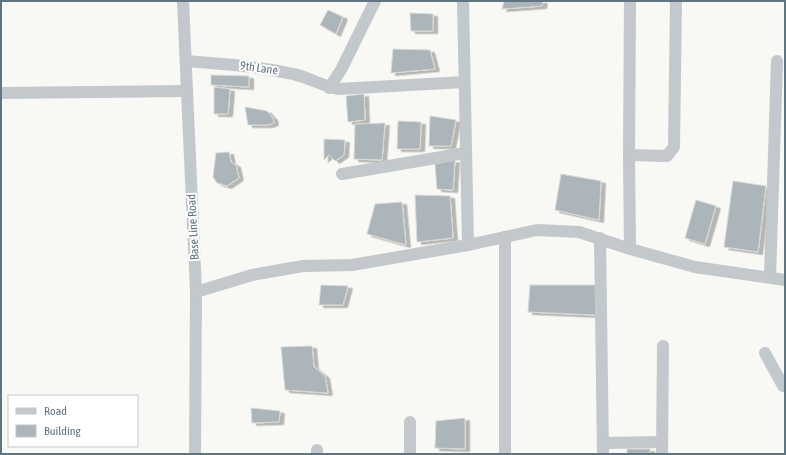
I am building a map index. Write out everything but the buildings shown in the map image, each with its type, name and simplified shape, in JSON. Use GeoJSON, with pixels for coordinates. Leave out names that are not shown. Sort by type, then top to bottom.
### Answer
{"type":"FeatureCollection","features":[{"type":"Feature","properties":{"kind":"street","name":"Base Line Road"},"geometry":{"type":"LineString","coordinates":[[184,1],[196,292],[195,454]]}},
{"type":"Feature","properties":{"kind":"street"},"geometry":{"type":"LineString","coordinates":[[375,1],[341,70],[329,88],[339,89],[464,82]]}},
{"type":"Feature","properties":{"kind":"street"},"geometry":{"type":"LineString","coordinates":[[463,1],[468,245]]}},
{"type":"Feature","properties":{"kind":"street"},"geometry":{"type":"LineString","coordinates":[[630,1],[630,249]]}},
{"type":"Feature","properties":{"kind":"street"},"geometry":{"type":"LineString","coordinates":[[629,155],[667,156],[674,148],[676,1]]}},
{"type":"Feature","properties":{"kind":"street","name":"9th Lane"},"geometry":{"type":"LineString","coordinates":[[186,61],[245,66],[295,74],[329,88]]}},
{"type":"Feature","properties":{"kind":"street"},"geometry":{"type":"LineString","coordinates":[[770,277],[777,62]]}},
{"type":"Feature","properties":{"kind":"street"},"geometry":{"type":"LineString","coordinates":[[1,93],[187,91]]}},
{"type":"Feature","properties":{"kind":"street"},"geometry":{"type":"LineString","coordinates":[[342,174],[465,153]]}},
{"type":"Feature","properties":{"kind":"street"},"geometry":{"type":"LineString","coordinates":[[196,292],[252,275],[303,266],[352,265],[468,245],[537,230],[579,232],[630,249],[695,267],[785,280]]}},
{"type":"Feature","properties":{"kind":"street"},"geometry":{"type":"LineString","coordinates":[[505,454],[506,237]]}},
{"type":"Feature","properties":{"kind":"street"},"geometry":{"type":"LineString","coordinates":[[600,238],[603,448],[662,448],[663,346]]}},
{"type":"Feature","properties":{"kind":"street"},"geometry":{"type":"LineString","coordinates":[[765,353],[783,386],[785,386]]}},
{"type":"Feature","properties":{"kind":"street"},"geometry":{"type":"LineString","coordinates":[[410,422],[410,454]]}}]}
